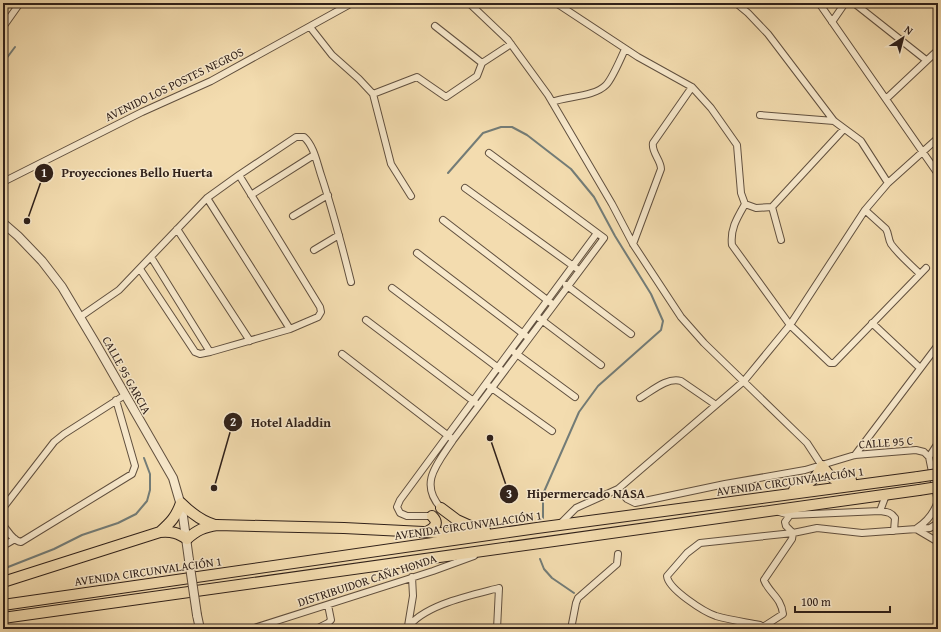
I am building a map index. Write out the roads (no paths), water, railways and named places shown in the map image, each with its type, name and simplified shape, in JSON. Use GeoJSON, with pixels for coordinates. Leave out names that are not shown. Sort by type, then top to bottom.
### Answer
{"type":"FeatureCollection","features":[{"type":"Feature","properties":{"kind":"main road"},"geometry":{"type":"LineString","coordinates":[[777,496],[803,487],[814,480],[822,466],[832,478],[837,480],[890,480]]}},
{"type":"Feature","properties":{"kind":"main road","name":"AVENIDA CIRCUNVALACIÓN 1"},"geometry":{"type":"LineString","coordinates":[[3,605],[537,528],[938,474]]}},
{"type":"Feature","properties":{"kind":"main road"},"geometry":{"type":"LineString","coordinates":[[3,618],[938,487]]}},
{"type":"Feature","properties":{"kind":"main road"},"geometry":{"type":"LineString","coordinates":[[160,532],[172,521],[181,503],[193,515],[205,522],[217,525]]}},
{"type":"Feature","properties":{"kind":"main road"},"geometry":{"type":"LineString","coordinates":[[441,508],[465,524],[481,530]]}},
{"type":"Feature","properties":{"kind":"main road"},"geometry":{"type":"LineString","coordinates":[[427,532],[436,526],[435,519],[432,516]]}},
{"type":"Feature","properties":{"kind":"main road"},"geometry":{"type":"LineString","coordinates":[[3,582],[160,532],[170,531],[179,533],[187,539],[196,531],[217,525],[344,528],[442,533],[537,528]]}},
{"type":"Feature","properties":{"kind":"street"},"geometry":{"type":"LineString","coordinates":[[3,27],[5,19],[20,3]]}},
{"type":"Feature","properties":{"kind":"street","name":"AVENIDO LOS POSTES NEGROS"},"geometry":{"type":"LineString","coordinates":[[3,182],[135,115],[211,81],[352,3]]}},
{"type":"Feature","properties":{"kind":"street"},"geometry":{"type":"LineString","coordinates":[[469,3],[511,44],[552,102],[612,204],[633,244],[681,317],[704,343],[807,443],[822,466]]}},
{"type":"Feature","properties":{"kind":"street"},"geometry":{"type":"LineString","coordinates":[[556,3],[626,49],[692,87],[710,108],[737,145],[741,192],[745,204],[733,226],[731,238],[732,245],[790,325],[832,364],[926,268]]}},
{"type":"Feature","properties":{"kind":"street"},"geometry":{"type":"LineString","coordinates":[[736,3],[768,34],[834,121],[844,130],[861,141],[888,183]]}},
{"type":"Feature","properties":{"kind":"street"},"geometry":{"type":"LineString","coordinates":[[819,3],[938,174]]}},
{"type":"Feature","properties":{"kind":"street"},"geometry":{"type":"LineString","coordinates":[[832,22],[845,3]]}},
{"type":"Feature","properties":{"kind":"street"},"geometry":{"type":"LineString","coordinates":[[854,3],[926,60]]}},
{"type":"Feature","properties":{"kind":"street"},"geometry":{"type":"LineString","coordinates":[[435,26],[482,63]]}},
{"type":"Feature","properties":{"kind":"street"},"geometry":{"type":"LineString","coordinates":[[310,27],[332,55],[373,94],[391,164],[411,196]]}},
{"type":"Feature","properties":{"kind":"street"},"geometry":{"type":"LineString","coordinates":[[373,94],[416,77],[446,97],[477,76],[482,63],[511,44]]}},
{"type":"Feature","properties":{"kind":"street"},"geometry":{"type":"LineString","coordinates":[[552,102],[562,98],[598,91],[607,85],[626,49]]}},
{"type":"Feature","properties":{"kind":"street"},"geometry":{"type":"LineString","coordinates":[[886,99],[938,50]]}},
{"type":"Feature","properties":{"kind":"street"},"geometry":{"type":"LineString","coordinates":[[633,244],[660,169],[660,164],[652,147],[653,143],[692,87]]}},
{"type":"Feature","properties":{"kind":"street"},"geometry":{"type":"LineString","coordinates":[[760,115],[834,121]]}},
{"type":"Feature","properties":{"kind":"street"},"geometry":{"type":"LineString","coordinates":[[745,204],[756,208],[772,207],[844,130]]}},
{"type":"Feature","properties":{"kind":"street"},"geometry":{"type":"LineString","coordinates":[[80,317],[111,296],[140,269],[207,198],[296,137],[304,137],[308,141],[314,155],[328,195],[351,282]]}},
{"type":"Feature","properties":{"kind":"street"},"geometry":{"type":"LineString","coordinates":[[559,526],[576,508],[618,489],[744,381],[790,325],[865,210],[888,183],[938,138]]}},
{"type":"Feature","properties":{"kind":"street"},"geometry":{"type":"LineString","coordinates":[[441,508],[432,494],[430,481],[434,469],[453,440],[604,238],[489,153]]}},
{"type":"Feature","properties":{"kind":"street"},"geometry":{"type":"LineString","coordinates":[[251,195],[314,155]]}},
{"type":"Feature","properties":{"kind":"street"},"geometry":{"type":"LineString","coordinates":[[140,269],[195,352],[200,354],[290,329],[318,316],[321,312],[320,307],[239,175]]}},
{"type":"Feature","properties":{"kind":"street"},"geometry":{"type":"LineString","coordinates":[[465,188],[579,271]]}},
{"type":"Feature","properties":{"kind":"street"},"geometry":{"type":"LineString","coordinates":[[293,216],[328,195]]}},
{"type":"Feature","properties":{"kind":"street"},"geometry":{"type":"LineString","coordinates":[[207,198],[290,329]]}},
{"type":"Feature","properties":{"kind":"street"},"geometry":{"type":"LineString","coordinates":[[772,207],[781,240]]}},
{"type":"Feature","properties":{"kind":"street"},"geometry":{"type":"LineString","coordinates":[[865,210],[889,232],[890,242],[920,274]]}},
{"type":"Feature","properties":{"kind":"street"},"geometry":{"type":"LineString","coordinates":[[442,220],[554,305]]}},
{"type":"Feature","properties":{"kind":"street","name":"CALLE 95 GARCIA"},"geometry":{"type":"LineString","coordinates":[[3,223],[42,261],[62,287],[173,478],[181,503],[200,629]]}},
{"type":"Feature","properties":{"kind":"street"},"geometry":{"type":"LineString","coordinates":[[177,229],[250,340]]}},
{"type":"Feature","properties":{"kind":"street"},"geometry":{"type":"LineString","coordinates":[[432,516],[407,516],[400,513],[397,507],[400,500],[597,233]]}},
{"type":"Feature","properties":{"kind":"street"},"geometry":{"type":"LineString","coordinates":[[314,250],[339,234]]}},
{"type":"Feature","properties":{"kind":"street"},"geometry":{"type":"LineString","coordinates":[[585,249],[592,254]]}},
{"type":"Feature","properties":{"kind":"street"},"geometry":{"type":"LineString","coordinates":[[417,254],[529,338]]}},
{"type":"Feature","properties":{"kind":"street"},"geometry":{"type":"LineString","coordinates":[[151,257],[210,352]]}},
{"type":"Feature","properties":{"kind":"street"},"geometry":{"type":"LineString","coordinates":[[561,281],[631,334]]}},
{"type":"Feature","properties":{"kind":"street"},"geometry":{"type":"LineString","coordinates":[[392,288],[504,372]]}},
{"type":"Feature","properties":{"kind":"street"},"geometry":{"type":"LineString","coordinates":[[536,316],[601,365]]}},
{"type":"Feature","properties":{"kind":"street"},"geometry":{"type":"LineString","coordinates":[[366,320],[479,405]]}},
{"type":"Feature","properties":{"kind":"street"},"geometry":{"type":"LineString","coordinates":[[872,323],[920,368]]}},
{"type":"Feature","properties":{"kind":"street"},"geometry":{"type":"LineString","coordinates":[[855,455],[938,345]]}},
{"type":"Feature","properties":{"kind":"street"},"geometry":{"type":"LineString","coordinates":[[511,350],[575,397]]}},
{"type":"Feature","properties":{"kind":"street"},"geometry":{"type":"LineString","coordinates":[[342,354],[453,440]]}},
{"type":"Feature","properties":{"kind":"street"},"geometry":{"type":"LineString","coordinates":[[640,398],[669,380],[676,379],[716,405]]}},
{"type":"Feature","properties":{"kind":"street"},"geometry":{"type":"LineString","coordinates":[[486,384],[552,431]]}},
{"type":"Feature","properties":{"kind":"street"},"geometry":{"type":"LineString","coordinates":[[3,508],[54,442],[125,395]]}},
{"type":"Feature","properties":{"kind":"street"},"geometry":{"type":"LineString","coordinates":[[3,525],[17,542],[21,542],[132,474],[134,466],[116,400]]}},
{"type":"Feature","properties":{"kind":"street"},"geometry":{"type":"LineString","coordinates":[[916,529],[930,518],[938,501],[929,457],[938,443]]}},
{"type":"Feature","properties":{"kind":"street","name":"CALLE 95 C"},"geometry":{"type":"LineString","coordinates":[[618,489],[627,499],[635,503],[725,484],[805,470],[855,455],[916,450],[924,452],[929,457]]}},
{"type":"Feature","properties":{"kind":"street"},"geometry":{"type":"LineString","coordinates":[[880,511],[886,495]]}},
{"type":"Feature","properties":{"kind":"street"},"geometry":{"type":"LineString","coordinates":[[770,510],[790,514],[889,512],[896,518],[894,531]]}},
{"type":"Feature","properties":{"kind":"street"},"geometry":{"type":"LineString","coordinates":[[790,514],[785,522],[786,526],[793,532]]}},
{"type":"Feature","properties":{"kind":"street"},"geometry":{"type":"LineString","coordinates":[[793,532],[792,539],[764,580],[776,595],[783,609],[783,614],[763,628],[760,625],[715,616],[677,591],[667,581],[667,576],[687,553],[700,543],[817,528],[862,533],[930,528],[938,523]]}},
{"type":"Feature","properties":{"kind":"street"},"geometry":{"type":"LineString","coordinates":[[916,529],[938,542]]}},
{"type":"Feature","properties":{"kind":"street"},"geometry":{"type":"LineString","coordinates":[[3,546],[15,539]]}},
{"type":"Feature","properties":{"kind":"street","name":"DISTRIBUIDOR CAÑA HONDA"},"geometry":{"type":"LineString","coordinates":[[251,629],[412,577],[488,550]]}},
{"type":"Feature","properties":{"kind":"street"},"geometry":{"type":"LineString","coordinates":[[571,629],[578,598],[617,564],[618,554]]}},
{"type":"Feature","properties":{"kind":"street"},"geometry":{"type":"LineString","coordinates":[[407,628],[413,596],[412,577]]}},
{"type":"Feature","properties":{"kind":"street"},"geometry":{"type":"LineString","coordinates":[[407,628],[418,618],[432,609],[446,603],[499,588],[497,629]]}},
{"type":"Feature","properties":{"kind":"street"},"geometry":{"type":"LineString","coordinates":[[316,629],[330,622],[331,619],[328,604]]}},
{"type":"Feature","properties":{"kind":"waterway"},"geometry":{"type":"LineString","coordinates":[[3,63],[15,47]]}},
{"type":"Feature","properties":{"kind":"waterway"},"geometry":{"type":"LineString","coordinates":[[448,173],[483,133],[501,127],[512,127],[527,135],[571,169],[594,197],[615,236],[651,294],[663,321],[661,330],[598,386],[579,412],[543,494],[543,518]]}},
{"type":"Feature","properties":{"kind":"waterway"},"geometry":{"type":"LineString","coordinates":[[3,569],[54,549],[82,535],[118,523],[136,514],[147,501],[150,490],[150,474],[144,458]]}},
{"type":"Feature","properties":{"kind":"waterway"},"geometry":{"type":"LineString","coordinates":[[540,559],[544,569],[552,578],[574,593]]}},
{"type":"Feature","properties":{"kind":"place","name":"Proyecciones Bello Huerta"},"geometry":{"type":"Point","coordinates":[27,221]}},
{"type":"Feature","properties":{"kind":"place","name":"Hipermercado NASA"},"geometry":{"type":"Point","coordinates":[490,438]}},
{"type":"Feature","properties":{"kind":"place","name":"Hotel Aladdin"},"geometry":{"type":"Point","coordinates":[214,488]}}]}
